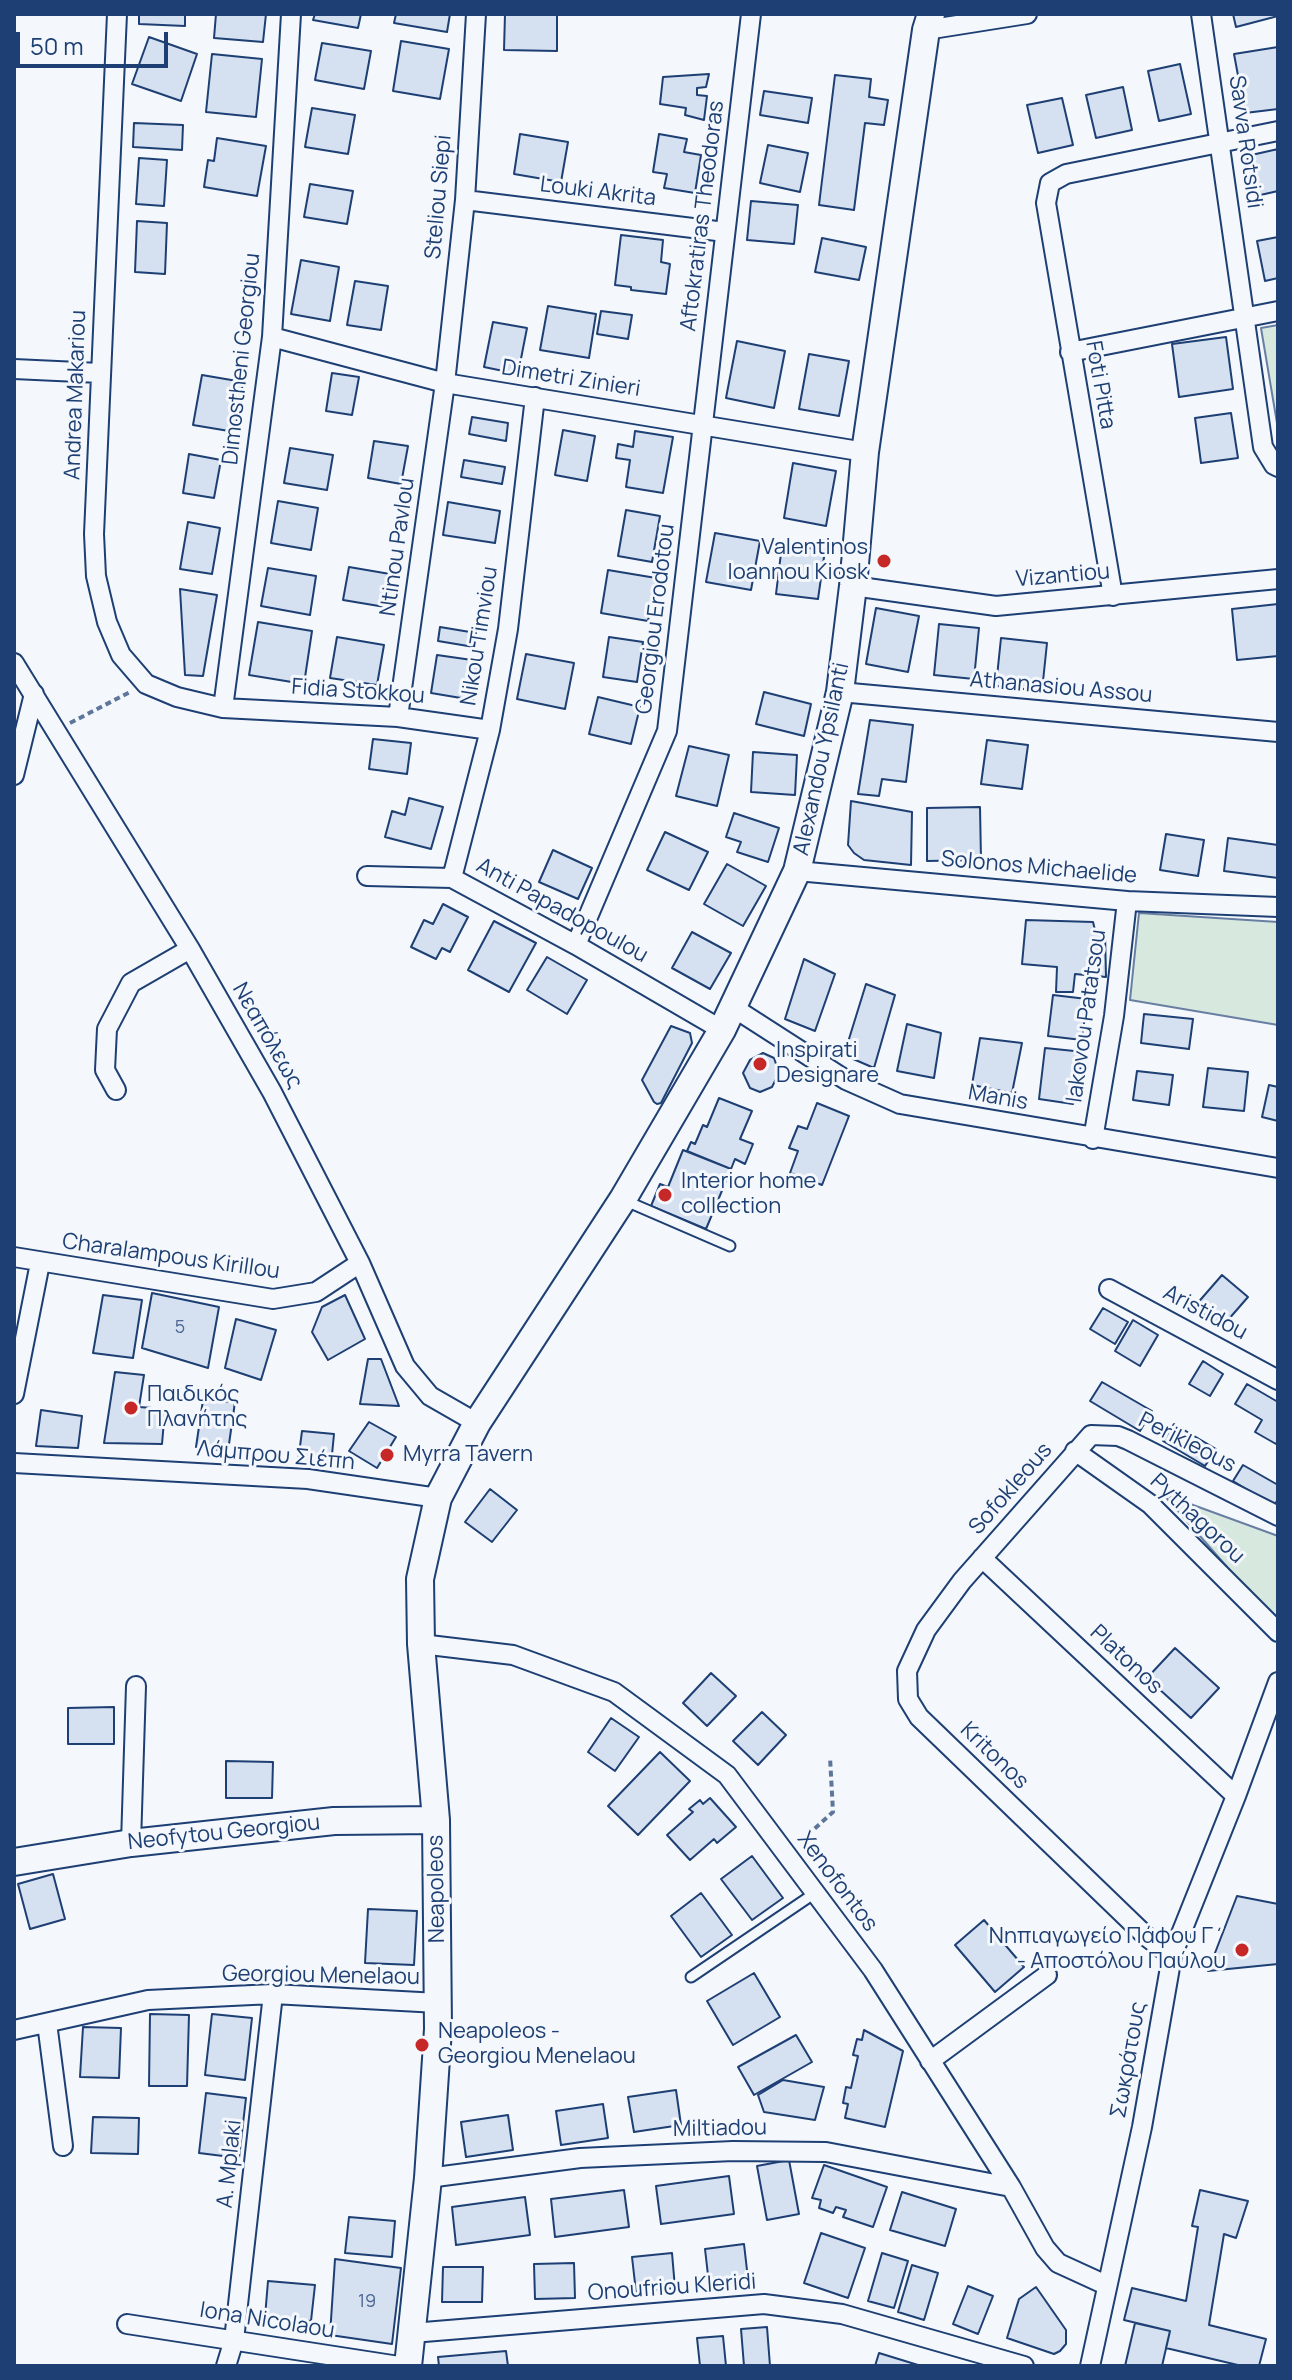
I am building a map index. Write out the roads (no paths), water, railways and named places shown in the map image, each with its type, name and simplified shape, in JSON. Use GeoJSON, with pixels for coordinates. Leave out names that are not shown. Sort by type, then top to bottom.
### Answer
{"type":"FeatureCollection","features":[{"type":"Feature","properties":{"kind":"main road","name":"Alexandou Ypsilanti"},"geometry":{"type":"LineString","coordinates":[[477,1423],[623,1199],[728,1019],[797,871],[840,692],[865,452],[929,22]]}},
{"type":"Feature","properties":{"kind":"main road","name":"Neapoleos"},"geometry":{"type":"LineString","coordinates":[[408,2366],[428,2178],[438,2003],[436,1820],[421,1644],[420,1579],[438,1498],[477,1423]]}},
{"type":"Feature","properties":{"kind":"main road","name":"Neofytou Georgiou"},"geometry":{"type":"LineString","coordinates":[[14,1862],[131,1843],[334,1821],[436,1820]]}},
{"type":"Feature","properties":{"kind":"street","name":"Andrea Makariou"},"geometry":{"type":"LineString","coordinates":[[117,14],[100,373],[94,534],[96,576],[107,622],[121,655],[146,684],[177,697],[223,708]]}},
{"type":"Feature","properties":{"kind":"street","name":"Dimostheni Georgiou"},"geometry":{"type":"LineString","coordinates":[[223,708],[272,337],[291,14]]}},
{"type":"Feature","properties":{"kind":"street","name":"Steliou Siepi"},"geometry":{"type":"LineString","coordinates":[[445,383],[465,200],[476,14]]}},
{"type":"Feature","properties":{"kind":"street","name":"Aftokratiras Theodoras"},"geometry":{"type":"LineString","coordinates":[[703,424],[751,14]]}},
{"type":"Feature","properties":{"kind":"street"},"geometry":{"type":"LineString","coordinates":[[929,22],[1027,14]]}},
{"type":"Feature","properties":{"kind":"street","name":"Savva Rotsidi"},"geometry":{"type":"LineString","coordinates":[[1201,14],[1263,447],[1276,466]]}},
{"type":"Feature","properties":{"kind":"street"},"geometry":{"type":"LineString","coordinates":[[1221,143],[1278,131]]}},
{"type":"Feature","properties":{"kind":"street","name":"Foti Pitta"},"geometry":{"type":"LineString","coordinates":[[1113,596],[1046,203],[1050,183],[1066,174],[1221,143]]}},
{"type":"Feature","properties":{"kind":"street","name":"Louki Akrita"},"geometry":{"type":"LineString","coordinates":[[465,200],[725,232]]}},
{"type":"Feature","properties":{"kind":"street"},"geometry":{"type":"LineString","coordinates":[[1070,352],[1278,311]]}},
{"type":"Feature","properties":{"kind":"street","name":"Dimetri Zinieri"},"geometry":{"type":"LineString","coordinates":[[272,337],[445,383],[865,452]]}},
{"type":"Feature","properties":{"kind":"street"},"geometry":{"type":"LineString","coordinates":[[14,369],[100,373]]}},
{"type":"Feature","properties":{"kind":"street","name":"Ntinou Pavlou"},"geometry":{"type":"LineString","coordinates":[[398,717],[445,383]]}},
{"type":"Feature","properties":{"kind":"street","name":"Nikou Timviou"},"geometry":{"type":"LineString","coordinates":[[452,878],[490,730],[508,629],[535,397]]}},
{"type":"Feature","properties":{"kind":"street","name":"Georgiou Erodotou"},"geometry":{"type":"LineString","coordinates":[[576,945],[667,731],[703,424]]}},
{"type":"Feature","properties":{"kind":"street","name":"Vizantiou"},"geometry":{"type":"LineString","coordinates":[[853,586],[996,606],[1278,579]]}},
{"type":"Feature","properties":{"kind":"street","name":"Νεαπόλεως"},"geometry":{"type":"LineString","coordinates":[[14,663],[190,949],[272,1092],[360,1263],[405,1366],[430,1396],[477,1423]]}},
{"type":"Feature","properties":{"kind":"street","name":"Athanasiou Assou"},"geometry":{"type":"LineString","coordinates":[[840,692],[1278,732]]}},
{"type":"Feature","properties":{"kind":"street"},"geometry":{"type":"LineString","coordinates":[[14,775],[34,694]]}},
{"type":"Feature","properties":{"kind":"street","name":"Fidia Stokkou"},"geometry":{"type":"LineString","coordinates":[[223,708],[398,717],[490,730]]}},
{"type":"Feature","properties":{"kind":"street","name":"Solonos Michaelide"},"geometry":{"type":"LineString","coordinates":[[797,871],[1127,901],[1278,907]]}},
{"type":"Feature","properties":{"kind":"street","name":"Anti Papadopoulou"},"geometry":{"type":"LineString","coordinates":[[367,876],[452,878],[576,945],[728,1019]]}},
{"type":"Feature","properties":{"kind":"street","name":"Iakovou Patatsou"},"geometry":{"type":"LineString","coordinates":[[1093,1139],[1114,1016],[1127,901]]}},
{"type":"Feature","properties":{"kind":"street"},"geometry":{"type":"LineString","coordinates":[[116,1090],[105,1070],[107,1029],[131,983],[190,949]]}},
{"type":"Feature","properties":{"kind":"street","name":"Manis"},"geometry":{"type":"LineString","coordinates":[[728,1019],[846,1080],[900,1104],[1278,1168]]}},
{"type":"Feature","properties":{"kind":"street","name":"Charalampous Kirillou"},"geometry":{"type":"LineString","coordinates":[[14,1257],[273,1299],[316,1292],[360,1263]]}},
{"type":"Feature","properties":{"kind":"street"},"geometry":{"type":"LineString","coordinates":[[14,1394],[40,1263]]}},
{"type":"Feature","properties":{"kind":"street","name":"Aristidou"},"geometry":{"type":"LineString","coordinates":[[1109,1289],[1278,1380]]}},
{"type":"Feature","properties":{"kind":"street","name":"Perikleous"},"geometry":{"type":"LineString","coordinates":[[1075,1451],[1091,1435],[1118,1436],[1278,1516]]}},
{"type":"Feature","properties":{"kind":"street","name":"Sofokleous"},"geometry":{"type":"LineString","coordinates":[[982,1558],[1075,1451]]}},
{"type":"Feature","properties":{"kind":"street","name":"Pythagorou"},"geometry":{"type":"LineString","coordinates":[[1075,1451],[1150,1504],[1278,1632]]}},
{"type":"Feature","properties":{"kind":"street","name":"Λάμπρου Σιέπη"},"geometry":{"type":"LineString","coordinates":[[14,1463],[308,1479],[438,1498]]}},
{"type":"Feature","properties":{"kind":"street","name":"Platonos"},"geometry":{"type":"LineString","coordinates":[[982,1558],[1236,1796]]}},
{"type":"Feature","properties":{"kind":"street","name":"Kritonos"},"geometry":{"type":"LineString","coordinates":[[982,1558],[926,1630],[907,1671],[908,1699],[919,1717],[1147,1937],[1172,1956]]}},
{"type":"Feature","properties":{"kind":"street","name":"Xenofontos"},"geometry":{"type":"LineString","coordinates":[[421,1644],[513,1655],[614,1692],[727,1775],[873,1970],[1011,2187],[1045,2248],[1058,2263],[1106,2285]]}},
{"type":"Feature","properties":{"kind":"street","name":"Σωκράτους"},"geometry":{"type":"LineString","coordinates":[[1090,2366],[1142,2127],[1172,1956],[1278,1682]]}},
{"type":"Feature","properties":{"kind":"street"},"geometry":{"type":"LineString","coordinates":[[131,1843],[136,1686]]}},
{"type":"Feature","properties":{"kind":"street"},"geometry":{"type":"LineString","coordinates":[[930,2061],[1047,1975]]}},
{"type":"Feature","properties":{"kind":"street","name":"Georgiou Menelaou"},"geometry":{"type":"LineString","coordinates":[[14,2030],[148,2000],[273,1994],[438,2003]]}},
{"type":"Feature","properties":{"kind":"street","name":"A. Mplaki"},"geometry":{"type":"LineString","coordinates":[[226,2366],[234,2340],[273,1994]]}},
{"type":"Feature","properties":{"kind":"street"},"geometry":{"type":"LineString","coordinates":[[47,2023],[63,2146]]}},
{"type":"Feature","properties":{"kind":"street","name":"Miltiadou"},"geometry":{"type":"LineString","coordinates":[[428,2178],[580,2158],[733,2151],[826,2152],[1011,2187]]}},
{"type":"Feature","properties":{"kind":"street","name":"Onoufriou Kleridi"},"geometry":{"type":"LineString","coordinates":[[412,2333],[764,2304],[842,2314],[1024,2366]]}},
{"type":"Feature","properties":{"kind":"street","name":"Iona Nicolaou"},"geometry":{"type":"LineString","coordinates":[[127,2324],[399,2366]]}},
{"type":"Feature","properties":{"kind":"lane"},"geometry":{"type":"LineString","coordinates":[[623,1199],[730,1246]]}},
{"type":"Feature","properties":{"kind":"lane"},"geometry":{"type":"LineString","coordinates":[[691,1977],[815,1893]]}},
{"type":"Feature","properties":{"kind":"place","name":"Valentinos Ioannou Kiosk"},"geometry":{"type":"Point","coordinates":[884,561]}},
{"type":"Feature","properties":{"kind":"place","name":"Inspirati Designare"},"geometry":{"type":"Point","coordinates":[760,1064]}},
{"type":"Feature","properties":{"kind":"place","name":"Interior home collection"},"geometry":{"type":"Point","coordinates":[665,1195]}},
{"type":"Feature","properties":{"kind":"place","name":"Παιδικός Πλανήτης"},"geometry":{"type":"Point","coordinates":[131,1408]}},
{"type":"Feature","properties":{"kind":"place","name":"Myrra Tavern"},"geometry":{"type":"Point","coordinates":[387,1455]}},
{"type":"Feature","properties":{"kind":"place","name":"Νηπιαγωγείο Πάφου Γ΄ - Αποστόλου Παύλου"},"geometry":{"type":"Point","coordinates":[1242,1950]}},
{"type":"Feature","properties":{"kind":"place","name":"Neapoleos - Georgiou Menelaou"},"geometry":{"type":"Point","coordinates":[422,2045]}}]}
